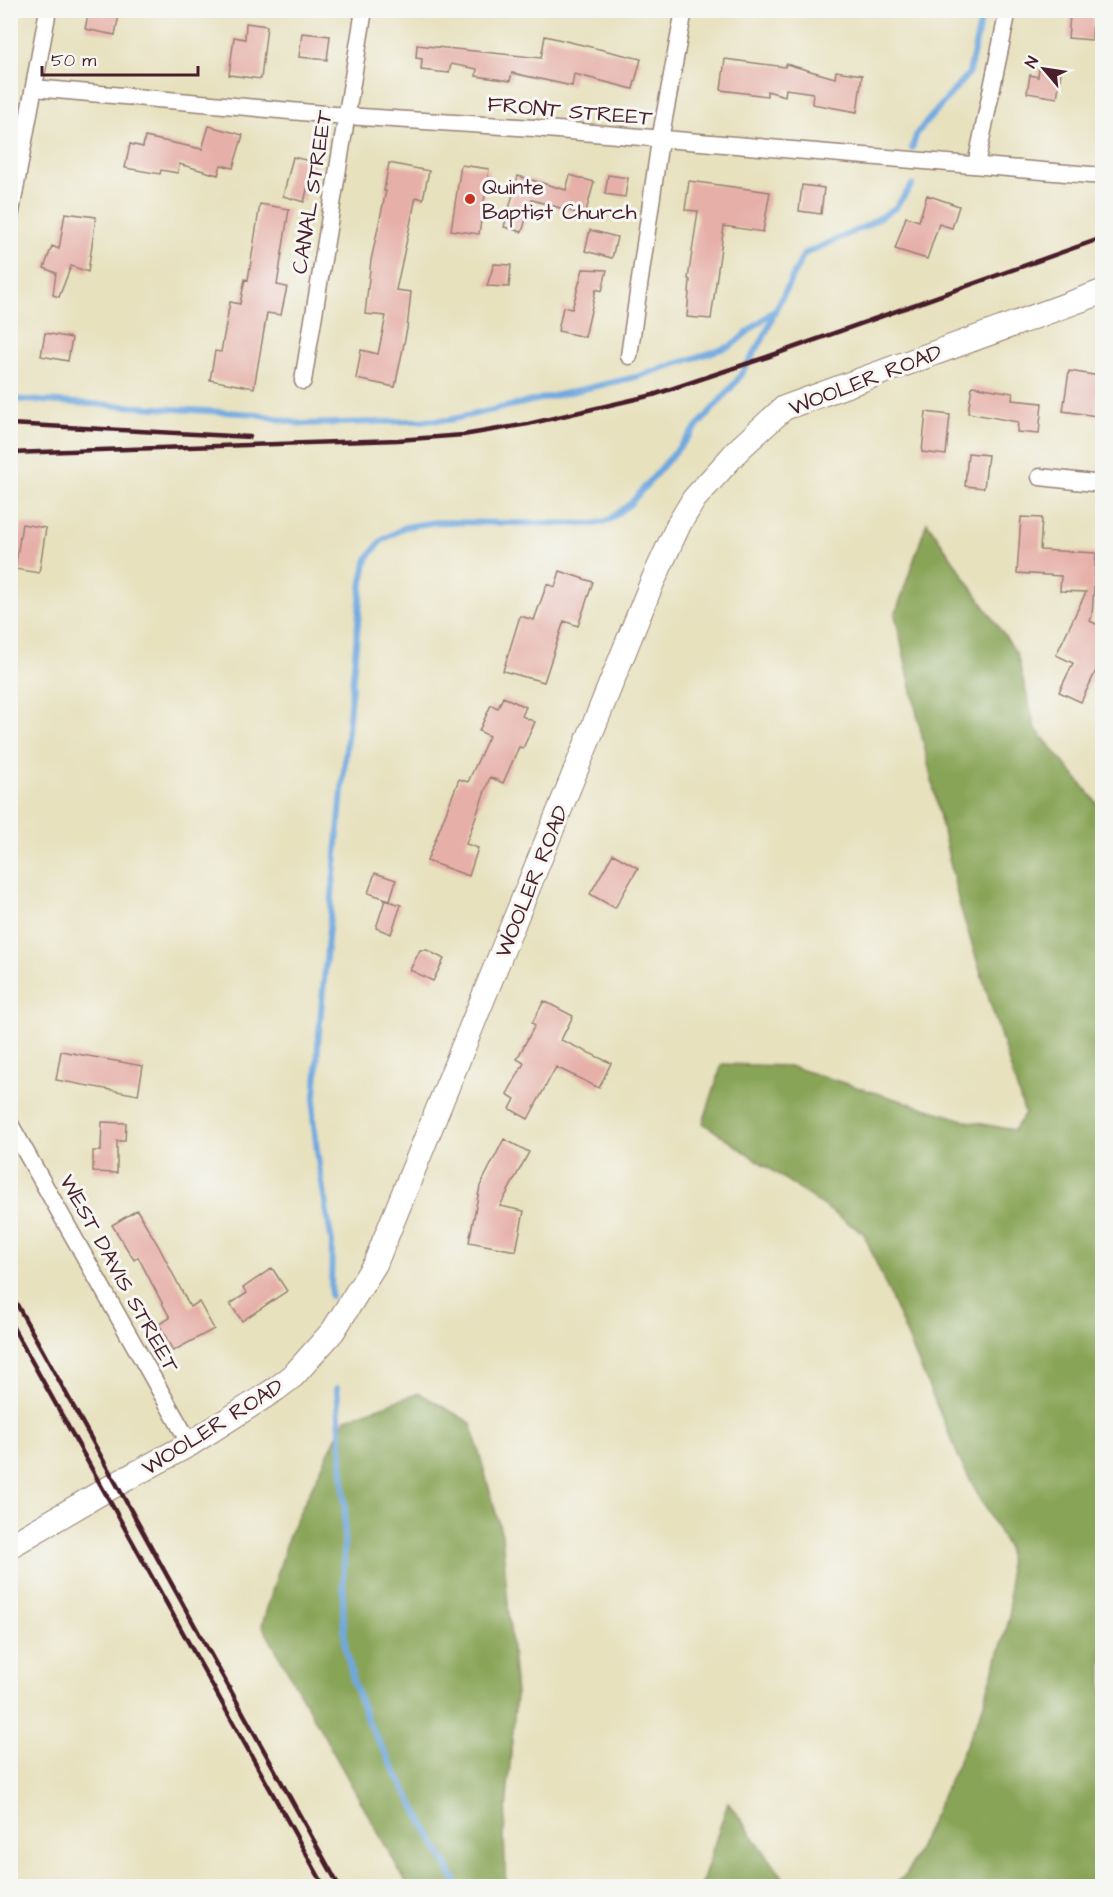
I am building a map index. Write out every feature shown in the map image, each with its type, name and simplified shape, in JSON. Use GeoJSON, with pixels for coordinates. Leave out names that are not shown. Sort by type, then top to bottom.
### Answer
{"type":"FeatureCollection","features":[{"type":"Feature","properties":{"kind":"street"},"geometry":{"type":"LineString","coordinates":[[10,217],[48,10]]}},
{"type":"Feature","properties":{"kind":"street","name":"CANAL STREET"},"geometry":{"type":"LineString","coordinates":[[303,381],[364,10]]}},
{"type":"Feature","properties":{"kind":"street"},"geometry":{"type":"LineString","coordinates":[[629,356],[660,140],[684,10]]}},
{"type":"Feature","properties":{"kind":"street"},"geometry":{"type":"LineString","coordinates":[[976,165],[1008,10]]}},
{"type":"Feature","properties":{"kind":"street","name":"FRONT STREET"},"geometry":{"type":"LineString","coordinates":[[34,88],[346,116],[534,128],[1102,176]]}},
{"type":"Feature","properties":{"kind":"street","name":"WOOLER ROAD"},"geometry":{"type":"LineString","coordinates":[[10,1546],[190,1444],[276,1389],[293,1376],[317,1351],[339,1323],[375,1264],[651,585],[679,524],[694,499],[739,449],[784,408],[1102,292]]}},
{"type":"Feature","properties":{"kind":"street"},"geometry":{"type":"LineString","coordinates":[[1040,477],[1102,484]]}},
{"type":"Feature","properties":{"kind":"street","name":"WEST DAVIS STREET"},"geometry":{"type":"LineString","coordinates":[[10,1124],[190,1444]]}},
{"type":"Feature","properties":{"kind":"green space"},"geometry":{"type":"Polygon","coordinates":[[[927,522],[1017,654],[1035,728],[1102,809],[1102,1886],[890,1886],[906,1875],[981,1712],[1010,1617],[1008,1549],[962,1465],[864,1234],[703,1123],[722,1064],[789,1066],[967,1121],[1014,1130],[1025,1114],[959,903],[895,615],[927,522]]]}},
{"type":"Feature","properties":{"kind":"green space"},"geometry":{"type":"Polygon","coordinates":[[[419,1393],[471,1423],[502,1535],[516,1695],[504,1834],[506,1886],[408,1886],[262,1625],[290,1532],[345,1419],[419,1393]]]}},
{"type":"Feature","properties":{"kind":"green space"},"geometry":{"type":"Polygon","coordinates":[[[728,1802],[785,1880],[799,1886],[701,1886],[728,1802]]]}},
{"type":"Feature","properties":{"kind":"building"},"geometry":{"type":"Polygon","coordinates":[[[89,10],[120,10],[115,35],[85,29],[89,10]]]}},
{"type":"Feature","properties":{"kind":"building"},"geometry":{"type":"Polygon","coordinates":[[[1070,15],[1093,17],[1092,40],[1068,38],[1070,15]]]}},
{"type":"Feature","properties":{"kind":"building"},"geometry":{"type":"Polygon","coordinates":[[[246,23],[267,26],[261,79],[229,75],[234,37],[245,39],[246,23]]]}},
{"type":"Feature","properties":{"kind":"building"},"geometry":{"type":"Polygon","coordinates":[[[302,33],[330,36],[327,60],[299,57],[302,33]]]}},
{"type":"Feature","properties":{"kind":"building"},"geometry":{"type":"Polygon","coordinates":[[[545,36],[641,59],[633,89],[574,74],[572,86],[512,73],[510,81],[476,76],[477,69],[451,64],[449,73],[421,70],[422,59],[416,58],[417,45],[541,58],[545,36]]]}},
{"type":"Feature","properties":{"kind":"building"},"geometry":{"type":"Polygon","coordinates":[[[725,59],[785,67],[786,64],[835,78],[836,71],[862,75],[857,112],[812,104],[813,93],[786,89],[785,96],[767,91],[767,96],[721,90],[725,59]]]}},
{"type":"Feature","properties":{"kind":"building"},"geometry":{"type":"Polygon","coordinates":[[[1039,69],[1061,72],[1057,98],[1027,93],[1030,75],[1038,77],[1039,69]]]}},
{"type":"Feature","properties":{"kind":"building"},"geometry":{"type":"Polygon","coordinates":[[[209,126],[243,135],[233,168],[221,165],[218,175],[179,164],[178,173],[161,170],[160,174],[125,168],[130,144],[143,147],[145,137],[202,149],[209,126]]]}},
{"type":"Feature","properties":{"kind":"building"},"geometry":{"type":"Polygon","coordinates":[[[293,157],[314,162],[304,202],[283,196],[293,157]]]}},
{"type":"Feature","properties":{"kind":"building"},"geometry":{"type":"Polygon","coordinates":[[[389,163],[429,171],[423,199],[416,197],[396,290],[411,292],[407,329],[395,387],[356,379],[361,350],[378,354],[386,316],[365,314],[371,260],[386,191],[384,191],[389,163]]]}},
{"type":"Feature","properties":{"kind":"building","name":"Quinte Baptist Church"},"geometry":{"type":"Polygon","coordinates":[[[461,165],[489,169],[479,234],[451,230],[461,165]]]}},
{"type":"Feature","properties":{"kind":"building"},"geometry":{"type":"Polygon","coordinates":[[[570,175],[594,182],[585,215],[532,200],[522,232],[504,227],[518,176],[566,190],[570,175]]]}},
{"type":"Feature","properties":{"kind":"building"},"geometry":{"type":"Polygon","coordinates":[[[608,175],[628,178],[625,197],[605,194],[608,175]]]}},
{"type":"Feature","properties":{"kind":"building"},"geometry":{"type":"Polygon","coordinates":[[[689,181],[770,192],[763,232],[724,226],[711,319],[687,317],[690,280],[688,279],[698,211],[685,210],[689,181]]]}},
{"type":"Feature","properties":{"kind":"building"},"geometry":{"type":"Polygon","coordinates":[[[802,185],[824,188],[821,214],[799,211],[802,185]]]}},
{"type":"Feature","properties":{"kind":"building"},"geometry":{"type":"Polygon","coordinates":[[[927,195],[959,206],[952,228],[939,224],[927,259],[895,249],[906,217],[919,221],[927,195]]]}},
{"type":"Feature","properties":{"kind":"building"},"geometry":{"type":"Polygon","coordinates":[[[260,204],[289,209],[277,285],[287,287],[281,315],[267,313],[254,388],[210,380],[215,351],[221,352],[230,302],[240,304],[245,279],[248,280],[260,204]]]}},
{"type":"Feature","properties":{"kind":"building"},"geometry":{"type":"Polygon","coordinates":[[[65,213],[96,217],[88,272],[71,266],[59,297],[53,295],[56,273],[44,268],[52,246],[59,249],[65,213]]]}},
{"type":"Feature","properties":{"kind":"building"},"geometry":{"type":"Polygon","coordinates":[[[590,230],[617,237],[612,258],[585,251],[590,230]]]}},
{"type":"Feature","properties":{"kind":"building"},"geometry":{"type":"Polygon","coordinates":[[[494,264],[511,265],[509,287],[487,286],[494,264]]]}},
{"type":"Feature","properties":{"kind":"building"},"geometry":{"type":"Polygon","coordinates":[[[583,269],[607,270],[602,291],[596,289],[585,337],[558,331],[563,307],[572,309],[583,269]]]}},
{"type":"Feature","properties":{"kind":"building"},"geometry":{"type":"Polygon","coordinates":[[[45,333],[72,338],[68,361],[41,356],[45,333]]]}},
{"type":"Feature","properties":{"kind":"building"},"geometry":{"type":"Polygon","coordinates":[[[1069,371],[1099,376],[1096,416],[1063,411],[1069,371]]]}},
{"type":"Feature","properties":{"kind":"building"},"geometry":{"type":"Polygon","coordinates":[[[972,386],[1013,393],[1012,400],[1042,403],[1039,434],[1017,432],[1018,422],[968,413],[972,386]]]}},
{"type":"Feature","properties":{"kind":"building"},"geometry":{"type":"Polygon","coordinates":[[[926,412],[950,415],[946,455],[922,452],[926,412]]]}},
{"type":"Feature","properties":{"kind":"building"},"geometry":{"type":"Polygon","coordinates":[[[968,453],[988,455],[984,488],[965,486],[968,453]]]}},
{"type":"Feature","properties":{"kind":"building"},"geometry":{"type":"Polygon","coordinates":[[[1021,517],[1042,518],[1040,550],[1096,553],[1090,621],[1102,627],[1102,658],[1081,702],[1059,692],[1073,663],[1056,655],[1086,592],[1060,591],[1061,576],[1017,573],[1021,517]]]}},
{"type":"Feature","properties":{"kind":"building"},"geometry":{"type":"Polygon","coordinates":[[[22,524],[46,528],[39,573],[15,569],[22,524]]]}},
{"type":"Feature","properties":{"kind":"building"},"geometry":{"type":"Polygon","coordinates":[[[560,571],[593,582],[578,626],[564,621],[544,682],[503,671],[520,616],[534,620],[547,584],[555,587],[560,571]]]}},
{"type":"Feature","properties":{"kind":"building"},"geometry":{"type":"Polygon","coordinates":[[[503,697],[526,707],[522,716],[535,722],[523,748],[519,747],[503,783],[490,777],[466,844],[478,848],[469,876],[427,861],[459,779],[468,782],[489,736],[479,731],[491,705],[498,708],[503,697]]]}},
{"type":"Feature","properties":{"kind":"building"},"geometry":{"type":"Polygon","coordinates":[[[613,854],[638,868],[615,908],[590,894],[613,854]]]}},
{"type":"Feature","properties":{"kind":"building"},"geometry":{"type":"Polygon","coordinates":[[[375,873],[396,880],[390,900],[368,893],[375,873]]]}},
{"type":"Feature","properties":{"kind":"building"},"geometry":{"type":"Polygon","coordinates":[[[385,900],[401,905],[391,934],[376,928],[385,900]]]}},
{"type":"Feature","properties":{"kind":"building"},"geometry":{"type":"Polygon","coordinates":[[[420,950],[427,950],[444,959],[433,981],[410,970],[420,950]]]}},
{"type":"Feature","properties":{"kind":"building"},"geometry":{"type":"Polygon","coordinates":[[[544,1001],[573,1016],[561,1040],[611,1063],[599,1088],[556,1067],[528,1119],[510,1109],[515,1099],[507,1094],[524,1063],[517,1059],[535,1025],[532,1023],[544,1001]]]}},
{"type":"Feature","properties":{"kind":"building"},"geometry":{"type":"Polygon","coordinates":[[[61,1051],[143,1066],[138,1095],[56,1080],[61,1051]]]}},
{"type":"Feature","properties":{"kind":"building"},"geometry":{"type":"Polygon","coordinates":[[[102,1122],[126,1123],[125,1141],[117,1141],[117,1173],[93,1172],[93,1151],[101,1151],[102,1122]]]}},
{"type":"Feature","properties":{"kind":"building"},"geometry":{"type":"Polygon","coordinates":[[[504,1139],[529,1152],[500,1206],[524,1211],[516,1251],[469,1242],[480,1186],[504,1139]]]}},
{"type":"Feature","properties":{"kind":"building"},"geometry":{"type":"Polygon","coordinates":[[[137,1210],[190,1307],[199,1302],[214,1329],[173,1351],[159,1324],[170,1318],[138,1257],[134,1260],[112,1225],[137,1210]]]}},
{"type":"Feature","properties":{"kind":"building"},"geometry":{"type":"Polygon","coordinates":[[[272,1268],[287,1291],[242,1321],[230,1304],[247,1293],[243,1288],[272,1268]]]}},
{"type":"Feature","properties":{"kind":"waterway"},"geometry":{"type":"LineString","coordinates":[[912,148],[917,133],[969,73],[983,10]]}},
{"type":"Feature","properties":{"kind":"waterway"},"geometry":{"type":"LineString","coordinates":[[331,1296],[332,1243],[313,1117],[362,581],[367,559],[381,541],[405,527],[436,522],[595,524],[609,520],[630,504],[736,382],[763,339],[804,254],[866,226],[895,208],[912,185]]}},
{"type":"Feature","properties":{"kind":"waterway"},"geometry":{"type":"LineString","coordinates":[[10,399],[256,414],[301,424],[449,420],[636,377],[731,346],[773,311]]}},
{"type":"Feature","properties":{"kind":"waterway"},"geometry":{"type":"LineString","coordinates":[[337,1388],[345,1504],[343,1606],[345,1645],[354,1684],[367,1720],[458,1886]]}},
{"type":"Feature","properties":{"kind":"railway"},"geometry":{"type":"LineString","coordinates":[[10,453],[398,440],[463,435],[528,424],[653,395],[1102,238]]}},
{"type":"Feature","properties":{"kind":"railway"},"geometry":{"type":"LineString","coordinates":[[10,424],[250,437]]}},
{"type":"Feature","properties":{"kind":"railway"},"geometry":{"type":"LineString","coordinates":[[10,1292],[339,1886]]}},
{"type":"Feature","properties":{"kind":"railway"},"geometry":{"type":"LineString","coordinates":[[10,1322],[324,1886]]}},
{"type":"Feature","properties":{"kind":"place","name":"Quinte Baptist Church"},"geometry":{"type":"Point","coordinates":[470,199]}}]}
